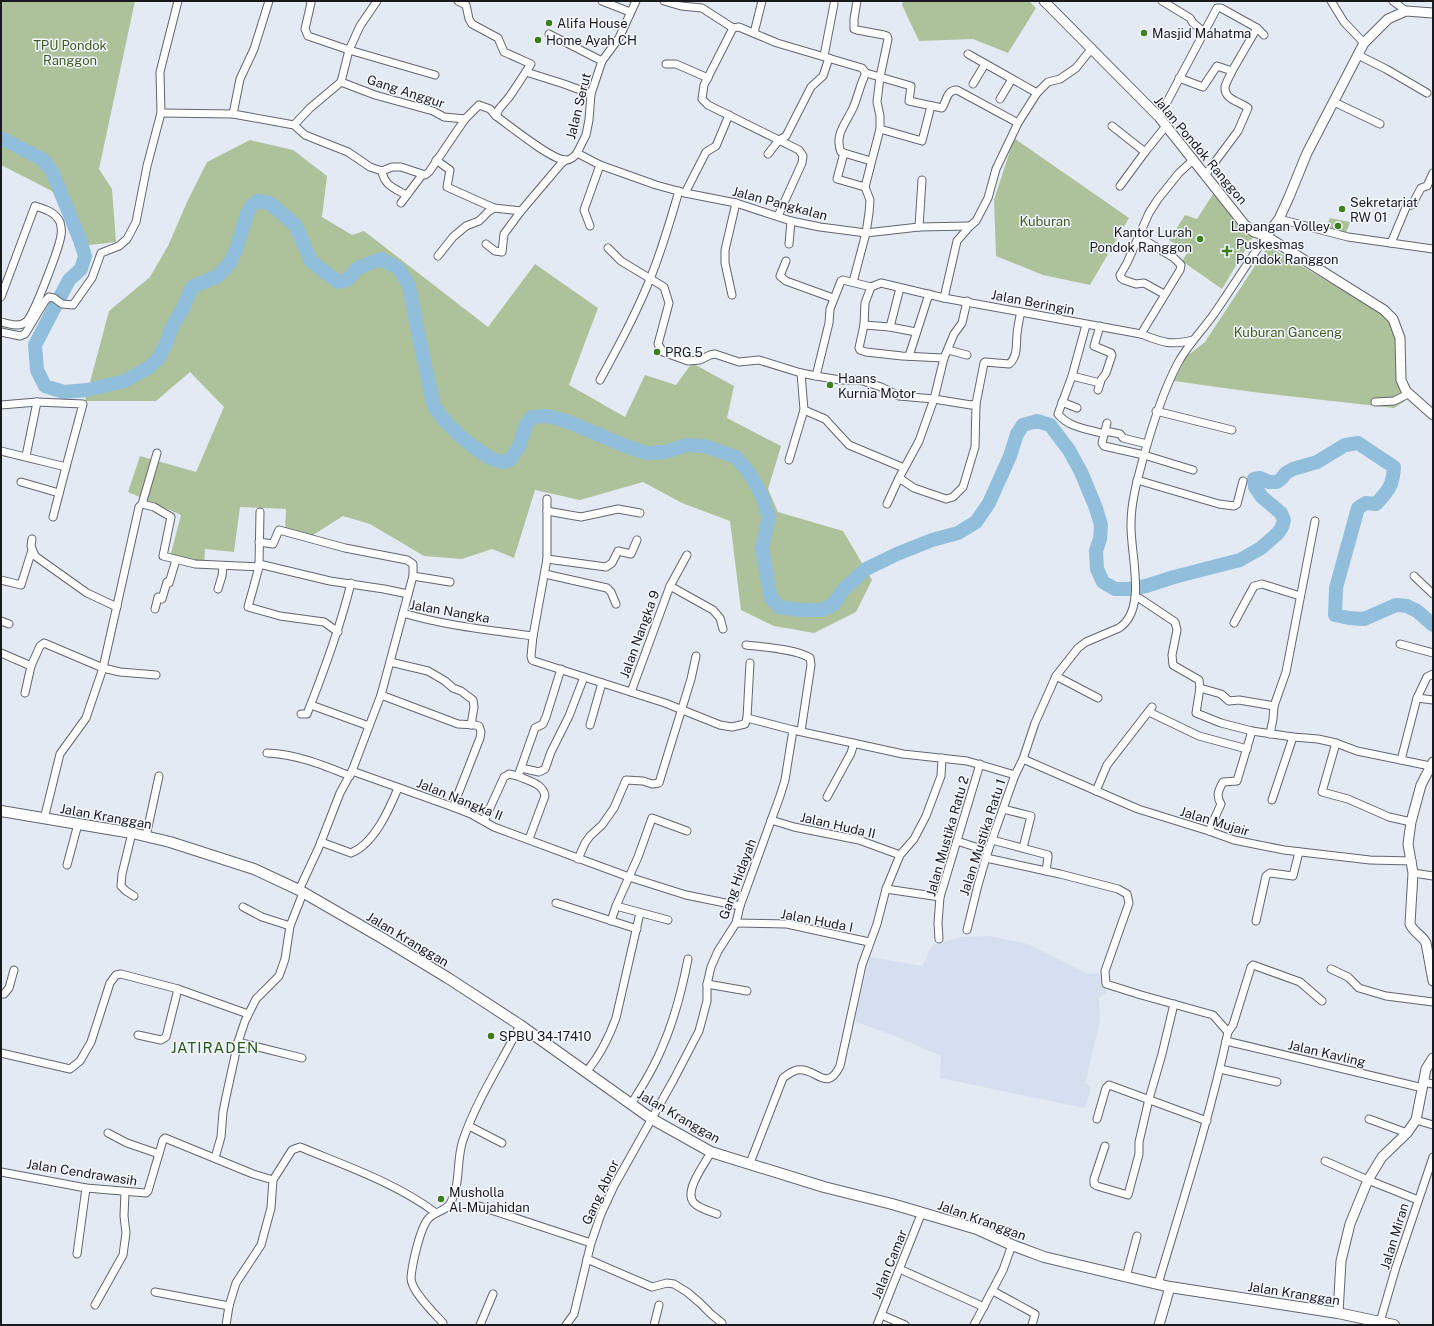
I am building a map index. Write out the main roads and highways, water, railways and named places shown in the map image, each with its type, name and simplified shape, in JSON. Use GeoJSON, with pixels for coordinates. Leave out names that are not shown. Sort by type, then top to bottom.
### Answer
{"type":"FeatureCollection","features":[{"type":"Feature","properties":{"kind":"main road","name":"Jalan Kranggan"},"geometry":{"type":"LineString","coordinates":[[1,811],[146,836],[176,843],[254,869],[301,892],[448,978],[520,1025],[652,1119],[711,1152],[841,1192],[922,1212],[977,1229],[1012,1245],[1044,1256],[1126,1277],[1170,1287],[1338,1313],[1362,1321],[1380,1322],[1394,1325]]}},
{"type":"Feature","properties":{"kind":"waterway"},"geometry":{"type":"LineString","coordinates":[[1,138],[42,159],[52,171],[85,256],[81,269],[69,280],[35,345],[37,370],[45,386],[64,392],[87,390],[125,381],[148,368],[158,359],[192,287],[218,276],[229,264],[236,250],[247,214],[252,205],[258,201],[269,203],[296,226],[311,261],[338,282],[347,280],[358,268],[381,259],[398,268],[409,285],[434,406],[445,421],[460,436],[492,459],[502,462],[509,461],[519,447],[526,425],[532,417],[548,416],[569,422],[646,453],[665,452],[687,445],[705,446],[736,457],[750,474],[762,496],[769,517],[762,548],[771,598],[779,607],[801,610],[821,610],[833,605],[843,590],[866,569],[897,554],[932,540],[958,533],[976,522],[989,503],[1010,456],[1017,434],[1023,425],[1037,421],[1050,425],[1069,450],[1081,472],[1096,508],[1101,525],[1100,539],[1096,551],[1097,569],[1103,582],[1115,589],[1128,589],[1146,586],[1174,577],[1240,560],[1261,548],[1278,533],[1284,520],[1281,513],[1262,497],[1255,487],[1254,479],[1260,478],[1269,482],[1277,482],[1286,473],[1293,469],[1317,462],[1345,445],[1358,443],[1394,467],[1391,484],[1384,495],[1376,504],[1366,503],[1358,508],[1336,588],[1335,615],[1364,619],[1396,605],[1407,606],[1417,611],[1433,625]]}},
{"type":"Feature","properties":{"kind":"place","name":"Alifa House"},"geometry":{"type":"Point","coordinates":[549,23]}},
{"type":"Feature","properties":{"kind":"place","name":"Masjid Mahatma"},"geometry":{"type":"Point","coordinates":[1144,33]}},
{"type":"Feature","properties":{"kind":"place","name":"Home Ayah CH"},"geometry":{"type":"Point","coordinates":[538,40]}},
{"type":"Feature","properties":{"kind":"place","name":"Sekretariat RW 01"},"geometry":{"type":"Point","coordinates":[1342,209]}},
{"type":"Feature","properties":{"kind":"place","name":"Lapangan Volley"},"geometry":{"type":"Point","coordinates":[1338,226]}},
{"type":"Feature","properties":{"kind":"place","name":"Kantor Lurah Pondok Ranggon"},"geometry":{"type":"Point","coordinates":[1200,239]}},
{"type":"Feature","properties":{"kind":"place","name":"Puskesmas Pondok Ranggon"},"geometry":{"type":"Point","coordinates":[1227,251]}},
{"type":"Feature","properties":{"kind":"place","name":"PRG 5"},"geometry":{"type":"Point","coordinates":[657,352]}},
{"type":"Feature","properties":{"kind":"place","name":"Haans Kurnia Motor"},"geometry":{"type":"Point","coordinates":[830,385]}},
{"type":"Feature","properties":{"kind":"place","name":"SPBU 34-17410"},"geometry":{"type":"Point","coordinates":[491,1036]}},
{"type":"Feature","properties":{"kind":"place","name":"Musholla Al-Mujahidan"},"geometry":{"type":"Point","coordinates":[441,1199]}},
{"type":"Feature","properties":{"kind":"district","name":"JATIRADEN"},"geometry":{"type":"Point","coordinates":[215,1048]}},
{"type":"Feature","properties":{"kind":"park label","name":"TPU Pondok Ranggon"},"geometry":{"type":"Point","coordinates":[70,52]}},
{"type":"Feature","properties":{"kind":"park label","name":"Kuburan"},"geometry":{"type":"Point","coordinates":[1045,221]}},
{"type":"Feature","properties":{"kind":"park label","name":"Kuburan Ganceng"},"geometry":{"type":"Point","coordinates":[1288,332]}}]}
